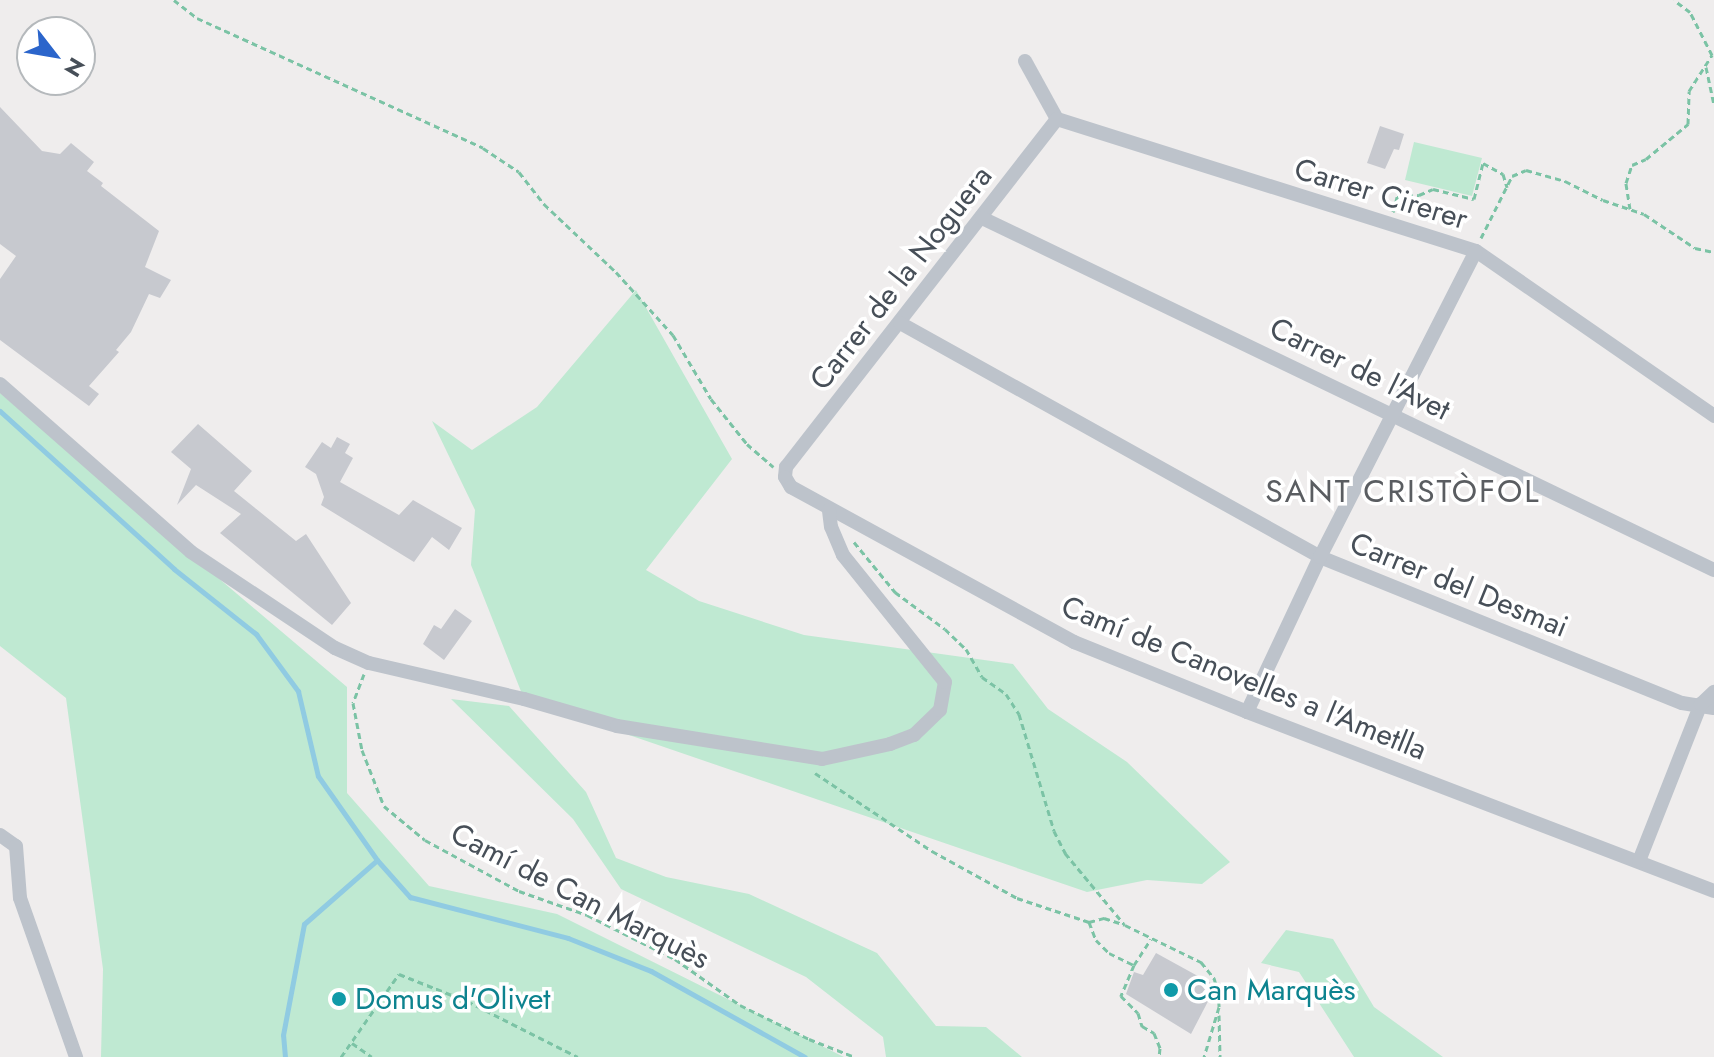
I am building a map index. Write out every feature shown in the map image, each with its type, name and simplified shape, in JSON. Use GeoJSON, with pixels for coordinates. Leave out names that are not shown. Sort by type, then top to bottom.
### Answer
{"type":"FeatureCollection","features":[{"type":"Feature","properties":{"kind":"street"},"geometry":{"type":"LineString","coordinates":[[1025,61],[1057,119]]}},
{"type":"Feature","properties":{"kind":"street","name":"Carrer de la Noguera"},"geometry":{"type":"LineString","coordinates":[[785,472],[1057,119]]}},
{"type":"Feature","properties":{"kind":"street","name":"Carrer Cirerer"},"geometry":{"type":"LineString","coordinates":[[1057,119],[1476,251],[1714,416]]}},
{"type":"Feature","properties":{"kind":"street","name":"Carrer de l'Avet"},"geometry":{"type":"LineString","coordinates":[[982,218],[1714,570]]}},
{"type":"Feature","properties":{"kind":"street"},"geometry":{"type":"LineString","coordinates":[[1247,712],[1320,557],[1476,251]]}},
{"type":"Feature","properties":{"kind":"street","name":"Carrer del Desmai"},"geometry":{"type":"LineString","coordinates":[[900,323],[1320,557],[1682,703],[1707,706]]}},
{"type":"Feature","properties":{"kind":"street"},"geometry":{"type":"LineString","coordinates":[[0,384],[191,552],[335,648],[369,663],[524,699],[617,726],[822,759],[890,744],[914,735],[940,710],[945,682],[843,555],[831,527],[829,510]]}},
{"type":"Feature","properties":{"kind":"street","name":"Camí de Canovelles a l'Ametlla"},"geometry":{"type":"LineString","coordinates":[[785,472],[791,487],[829,510],[872,529],[1074,642],[1247,712],[1714,891]]}},
{"type":"Feature","properties":{"kind":"street"},"geometry":{"type":"LineString","coordinates":[[1639,861],[1714,692]]}},
{"type":"Feature","properties":{"kind":"street"},"geometry":{"type":"LineString","coordinates":[[0,835],[16,846],[20,898],[76,1057]]}},
{"type":"Feature","properties":{"kind":"path"},"geometry":{"type":"LineString","coordinates":[[174,0],[197,18],[483,148],[519,172],[544,204],[616,272],[673,335],[711,399],[747,444],[785,472]]}},
{"type":"Feature","properties":{"kind":"path"},"geometry":{"type":"LineString","coordinates":[[1630,210],[1626,183],[1632,165],[1646,159],[1688,124],[1689,91],[1712,55],[1690,12],[1674,0]]}},
{"type":"Feature","properties":{"kind":"path"},"geometry":{"type":"LineString","coordinates":[[1706,67],[1714,104]]}},
{"type":"Feature","properties":{"kind":"path"},"geometry":{"type":"LineString","coordinates":[[1390,224],[1397,197],[1419,195],[1433,189],[1474,199],[1483,163],[1503,174],[1507,187]]}},
{"type":"Feature","properties":{"kind":"path"},"geometry":{"type":"LineString","coordinates":[[1476,251],[1512,176],[1526,170],[1565,181],[1644,214],[1695,248],[1714,252]]}},
{"type":"Feature","properties":{"kind":"path"},"geometry":{"type":"LineString","coordinates":[[831,527],[854,542],[895,592],[966,649],[982,677],[1006,694],[1019,714],[1054,831],[1065,853],[1125,925]]}},
{"type":"Feature","properties":{"kind":"path","name":"Camí de Can Marquès"},"geometry":{"type":"LineString","coordinates":[[369,663],[353,703],[362,750],[384,806],[425,840],[484,874],[600,921],[675,959],[740,1005],[809,1039],[855,1057]]}},
{"type":"Feature","properties":{"kind":"path"},"geometry":{"type":"LineString","coordinates":[[811,769],[846,796],[1017,898],[1089,922],[1104,918],[1125,925],[1201,962],[1214,978],[1219,1007],[1220,1057]]}},
{"type":"Feature","properties":{"kind":"path"},"geometry":{"type":"LineString","coordinates":[[1089,922],[1096,940],[1109,953],[1134,965]]}},
{"type":"Feature","properties":{"kind":"path"},"geometry":{"type":"LineString","coordinates":[[1151,939],[1134,965],[1121,996],[1138,1013],[1142,1026],[1154,1033],[1160,1048],[1159,1057]]}},
{"type":"Feature","properties":{"kind":"path"},"geometry":{"type":"LineString","coordinates":[[341,1057],[399,974],[467,1001],[578,1057]]}},
{"type":"Feature","properties":{"kind":"path"},"geometry":{"type":"LineString","coordinates":[[1204,1057],[1219,1007]]}},
{"type":"Feature","properties":{"kind":"path"},"geometry":{"type":"LineString","coordinates":[[352,1042],[372,1057]]}},
{"type":"Feature","properties":{"kind":"green space"},"geometry":{"type":"Polygon","coordinates":[[[1414,142],[1482,158],[1472,196],[1405,180],[1414,142]]]}},
{"type":"Feature","properties":{"kind":"green space"},"geometry":{"type":"Polygon","coordinates":[[[636,290],[732,459],[646,570],[699,601],[804,635],[1013,664],[1048,709],[1127,762],[1230,862],[1202,884],[1147,880],[1087,892],[524,699],[471,565],[475,510],[432,421],[472,450],[537,407],[636,290]]]}},
{"type":"Feature","properties":{"kind":"green space"},"geometry":{"type":"Polygon","coordinates":[[[0,393],[347,687],[347,793],[429,886],[557,914],[844,1057],[101,1057],[103,969],[66,698],[0,646],[0,393]]]}},
{"type":"Feature","properties":{"kind":"green space"},"geometry":{"type":"Polygon","coordinates":[[[451,699],[509,706],[586,792],[616,858],[666,877],[749,894],[877,953],[936,1026],[986,1027],[1022,1057],[886,1057],[883,1037],[806,977],[621,889],[573,819],[451,699]]]}},
{"type":"Feature","properties":{"kind":"green space"},"geometry":{"type":"Polygon","coordinates":[[[1286,930],[1333,939],[1374,1007],[1443,1057],[1354,1057],[1299,972],[1261,963],[1286,930]]]}},
{"type":"Feature","properties":{"kind":"building"},"geometry":{"type":"Polygon","coordinates":[[[0,107],[42,151],[60,154],[71,143],[94,162],[87,171],[103,183],[101,186],[159,231],[145,267],[171,280],[160,298],[149,294],[131,332],[116,350],[119,352],[89,386],[99,394],[89,406],[0,340],[0,279],[16,256],[0,244],[0,107]]]}},
{"type":"Feature","properties":{"kind":"building"},"geometry":{"type":"Polygon","coordinates":[[[1380,126],[1404,134],[1399,150],[1394,149],[1385,169],[1367,163],[1380,126]]]}},
{"type":"Feature","properties":{"kind":"building"},"geometry":{"type":"Polygon","coordinates":[[[198,424],[252,471],[234,491],[296,541],[306,534],[351,603],[332,625],[220,533],[241,514],[196,485],[177,505],[191,469],[171,452],[198,424]]]}},
{"type":"Feature","properties":{"kind":"building"},"geometry":{"type":"Polygon","coordinates":[[[337,437],[350,444],[345,453],[353,458],[340,482],[399,515],[413,500],[462,528],[449,550],[432,537],[414,562],[321,505],[324,497],[316,474],[305,467],[322,442],[331,448],[337,437]]]}},
{"type":"Feature","properties":{"kind":"building"},"geometry":{"type":"Polygon","coordinates":[[[455,609],[472,621],[444,660],[423,644],[434,625],[441,629],[455,609]]]}},
{"type":"Feature","properties":{"kind":"building","name":"Can Marquès"},"geometry":{"type":"Polygon","coordinates":[[[1156,953],[1216,986],[1191,1034],[1126,994],[1134,972],[1143,975],[1156,953]]]}},
{"type":"Feature","properties":{"kind":"waterway"},"geometry":{"type":"LineString","coordinates":[[0,411],[174,569],[256,634],[298,691],[318,776],[377,860],[410,897],[568,938],[651,971],[805,1057]]}},
{"type":"Feature","properties":{"kind":"waterway"},"geometry":{"type":"LineString","coordinates":[[285,1057],[283,1035],[304,924],[377,860]]}},
{"type":"Feature","properties":{"kind":"place","name":"Can Marquès"},"geometry":{"type":"Point","coordinates":[1171,990]}},
{"type":"Feature","properties":{"kind":"place","name":"Domus d'Olivet"},"geometry":{"type":"Point","coordinates":[339,999]}},
{"type":"Feature","properties":{"kind":"district","name":"SANT CRISTÒFOL"},"geometry":{"type":"Point","coordinates":[1403,491]}}]}
